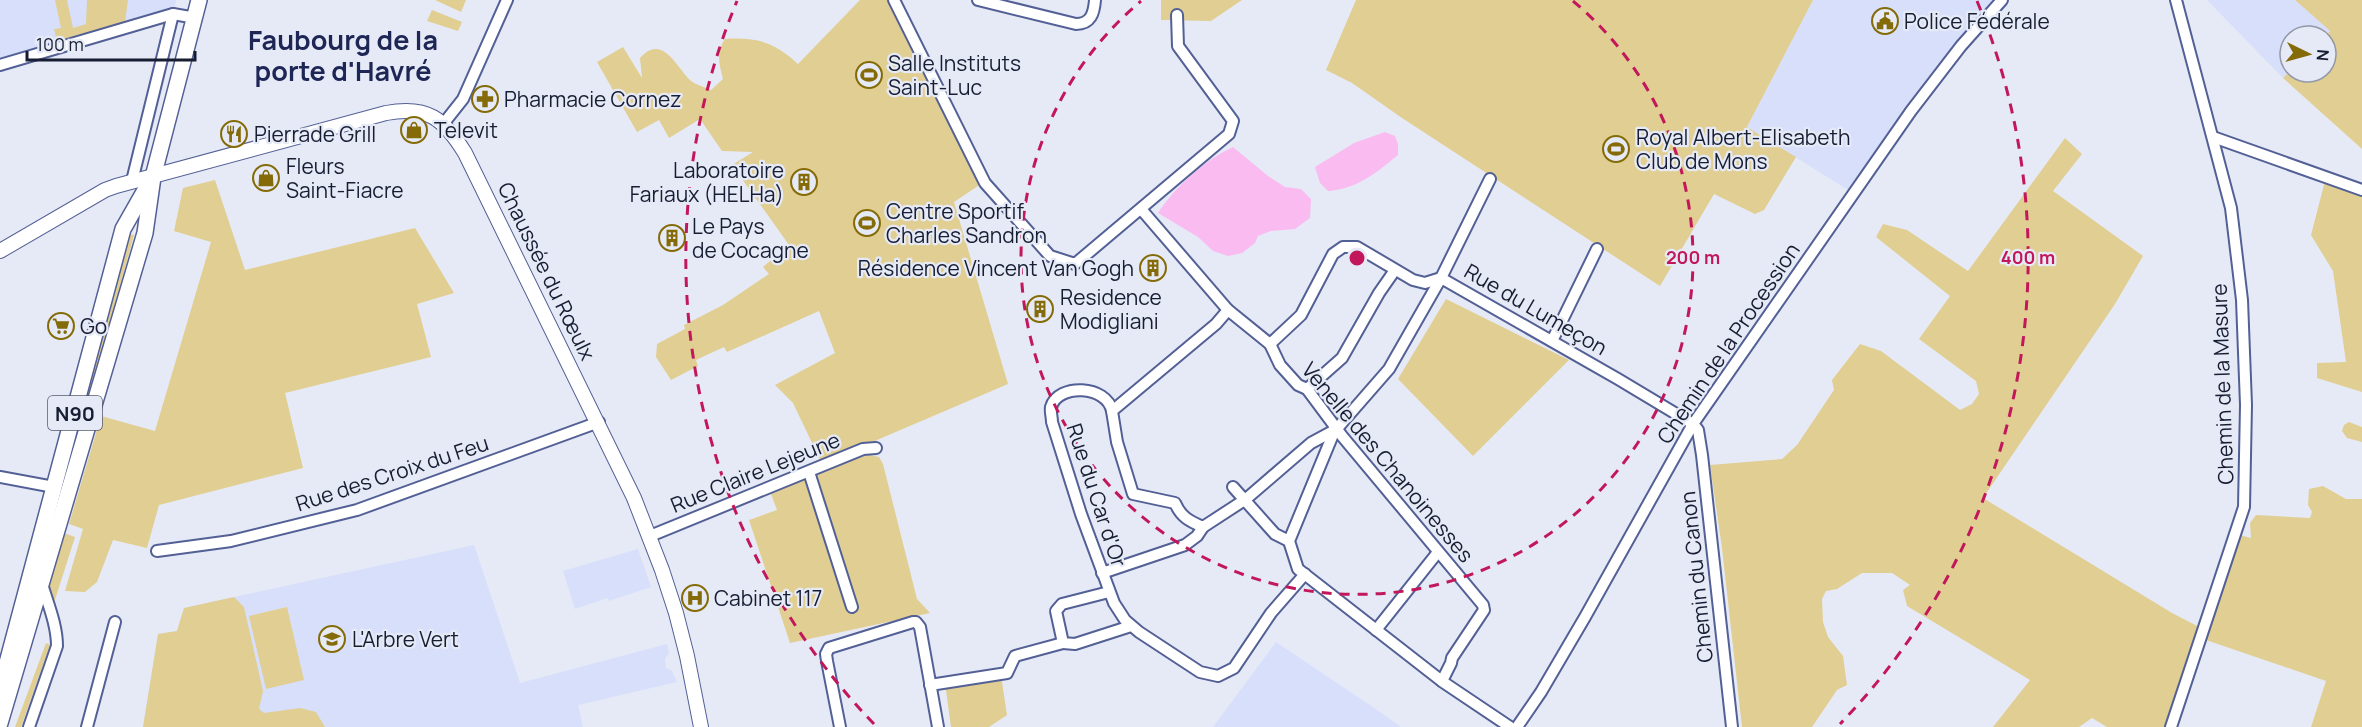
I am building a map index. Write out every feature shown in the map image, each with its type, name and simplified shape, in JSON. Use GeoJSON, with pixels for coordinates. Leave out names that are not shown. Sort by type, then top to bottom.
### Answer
{"type":"FeatureCollection","features":[{"type":"Feature","properties":{"kind":"main road","name":"N90"},"geometry":{"type":"LineString","coordinates":[[1,722],[145,233],[153,177],[200,0]]}},
{"type":"Feature","properties":{"kind":"main road"},"geometry":{"type":"LineString","coordinates":[[0,250],[105,190],[132,182],[393,111],[422,112],[437,117],[444,123]]}},
{"type":"Feature","properties":{"kind":"main road","name":"Chaussée du Rœulx"},"geometry":{"type":"LineString","coordinates":[[444,123],[465,153],[599,422],[650,536],[680,628],[701,727]]}},
{"type":"Feature","properties":{"kind":"main road","name":"N90"},"geometry":{"type":"LineString","coordinates":[[0,689],[4,653],[54,487],[123,229],[153,177]]}},
{"type":"Feature","properties":{"kind":"street"},"geometry":{"type":"LineString","coordinates":[[444,123],[463,99],[507,0]]}},
{"type":"Feature","properties":{"kind":"street"},"geometry":{"type":"LineString","coordinates":[[894,0],[985,183],[1050,256],[1075,264],[1229,134],[1233,122],[1178,46],[1177,15]]}},
{"type":"Feature","properties":{"kind":"street"},"geometry":{"type":"LineString","coordinates":[[978,0],[1076,24],[1088,21],[1094,12],[1095,0]]}},
{"type":"Feature","properties":{"kind":"street","name":"Chemin de la Procession"},"geometry":{"type":"LineString","coordinates":[[1517,727],[1541,692],[1585,617],[1693,424],[1911,111],[1961,46],[2002,0]]}},
{"type":"Feature","properties":{"kind":"street","name":"Chemin de la Masure"},"geometry":{"type":"LineString","coordinates":[[2171,727],[2241,520],[2245,495],[2246,369],[2242,300],[2231,208],[2176,0]]}},
{"type":"Feature","properties":{"kind":"street"},"geometry":{"type":"LineString","coordinates":[[132,182],[173,14]]}},
{"type":"Feature","properties":{"kind":"street"},"geometry":{"type":"LineString","coordinates":[[0,64],[173,14],[195,18]]}},
{"type":"Feature","properties":{"kind":"street"},"geometry":{"type":"LineString","coordinates":[[2213,137],[2362,190]]}},
{"type":"Feature","properties":{"kind":"street"},"geometry":{"type":"LineString","coordinates":[[1270,344],[1301,315],[1333,254],[1343,247],[1357,247],[1413,280],[1425,283],[1441,278],[1490,179]]}},
{"type":"Feature","properties":{"kind":"street","name":"Venelle des Chanoinesses"},"geometry":{"type":"LineString","coordinates":[[1141,209],[1228,310],[1270,344],[1280,364],[1298,385],[1307,388],[1337,429],[1438,552],[1475,593],[1484,610],[1452,658],[1452,663],[1442,681]]}},
{"type":"Feature","properties":{"kind":"street"},"geometry":{"type":"LineString","coordinates":[[1552,341],[1597,249]]}},
{"type":"Feature","properties":{"kind":"street"},"geometry":{"type":"LineString","coordinates":[[1307,388],[1342,358],[1379,293],[1395,270]]}},
{"type":"Feature","properties":{"kind":"street","name":"Rue du Lumeçon"},"geometry":{"type":"LineString","coordinates":[[1289,541],[1337,429],[1389,369],[1441,278],[1693,424]]}},
{"type":"Feature","properties":{"kind":"street"},"geometry":{"type":"LineString","coordinates":[[1203,527],[1180,514],[1175,503],[1133,494],[1117,442],[1112,411],[1216,324],[1228,310]]}},
{"type":"Feature","properties":{"kind":"street","name":"Rue du Car d'Or"},"geometry":{"type":"LineString","coordinates":[[1112,411],[1111,406],[1096,391],[1088,390],[1077,390],[1056,399],[1050,409],[1052,422],[1109,592],[1131,626],[1200,672],[1209,675],[1225,674],[1234,668],[1271,613],[1305,574]]}},
{"type":"Feature","properties":{"kind":"street","name":"Rue des Croix du Feu"},"geometry":{"type":"LineString","coordinates":[[157,551],[231,541],[357,510],[599,422]]}},
{"type":"Feature","properties":{"kind":"street","name":"Chemin du Canon"},"geometry":{"type":"LineString","coordinates":[[1693,424],[1698,430],[1702,455],[1732,727]]}},
{"type":"Feature","properties":{"kind":"street"},"geometry":{"type":"LineString","coordinates":[[1102,573],[1185,545],[1197,536],[1203,527],[1246,499],[1311,443],[1337,429]]}},
{"type":"Feature","properties":{"kind":"street","name":"Rue Claire Lejeune"},"geometry":{"type":"LineString","coordinates":[[650,536],[862,449],[876,448]]}},
{"type":"Feature","properties":{"kind":"street"},"geometry":{"type":"LineString","coordinates":[[809,472],[852,607]]}},
{"type":"Feature","properties":{"kind":"street"},"geometry":{"type":"LineString","coordinates":[[0,477],[54,487]]}},
{"type":"Feature","properties":{"kind":"street"},"geometry":{"type":"LineString","coordinates":[[1233,487],[1275,534],[1289,541],[1298,569],[1442,681],[1510,727]]}},
{"type":"Feature","properties":{"kind":"street"},"geometry":{"type":"LineString","coordinates":[[1376,630],[1438,552]]}},
{"type":"Feature","properties":{"kind":"street"},"geometry":{"type":"LineString","coordinates":[[29,727],[57,646],[57,636],[42,584]]}},
{"type":"Feature","properties":{"kind":"street","name":"Rue du Car d'Or"},"geometry":{"type":"LineString","coordinates":[[1063,643],[1056,611],[1062,604],[1109,592]]}},
{"type":"Feature","properties":{"kind":"street"},"geometry":{"type":"LineString","coordinates":[[87,727],[115,622]]}},
{"type":"Feature","properties":{"kind":"street"},"geometry":{"type":"LineString","coordinates":[[840,727],[826,654],[829,648],[916,622],[920,627],[938,727]]}},
{"type":"Feature","properties":{"kind":"street"},"geometry":{"type":"LineString","coordinates":[[930,685],[1007,673],[1015,656],[1063,643],[1075,644],[1131,626]]}},
{"type":"Feature","properties":{"kind":"street"},"geometry":{"type":"LineString","coordinates":[[1,722],[2,702],[10,665],[4,653]]}},
{"type":"Feature","properties":{"kind":"shaded area"},"geometry":{"type":"Polygon","coordinates":[[[0,0],[176,0],[173,14],[0,65],[0,0]]]}},
{"type":"Feature","properties":{"kind":"shaded area"},"geometry":{"type":"Polygon","coordinates":[[[55,0],[67,0],[73,28],[86,24],[87,0],[128,0],[125,22],[57,41],[54,29],[61,28],[55,0]]]}},
{"type":"Feature","properties":{"kind":"shaded area"},"geometry":{"type":"Polygon","coordinates":[[[435,0],[466,0],[461,12],[435,0]]]}},
{"type":"Feature","properties":{"kind":"shaded area","name":"Centre Sportif Charles Sandron"},"geometry":{"type":"Polygon","coordinates":[[[860,0],[897,0],[990,178],[954,202],[1008,384],[870,443],[863,449],[823,466],[793,403],[775,385],[835,353],[819,311],[727,352],[724,347],[696,360],[698,366],[671,380],[656,357],[657,344],[685,329],[684,325],[723,305],[769,274],[763,267],[789,245],[732,165],[753,152],[722,151],[700,119],[669,138],[659,120],[637,132],[597,62],[623,47],[642,78],[640,58],[648,51],[662,50],[674,60],[692,82],[711,90],[723,79],[719,53],[725,39],[764,42],[798,64],[860,0]]]}},
{"type":"Feature","properties":{"kind":"shaded area"},"geometry":{"type":"Polygon","coordinates":[[[1161,0],[1242,0],[1211,21],[1161,20],[1161,0]]]}},
{"type":"Feature","properties":{"kind":"shaded area","name":"Royal Albert-Elisabeth Club de Mons"},"geometry":{"type":"Polygon","coordinates":[[[1356,0],[1813,0],[1747,127],[1796,157],[1764,210],[1755,214],[1714,194],[1660,286],[1352,83],[1326,70],[1356,0]]]}},
{"type":"Feature","properties":{"kind":"shaded area"},"geometry":{"type":"Polygon","coordinates":[[[1813,0],[2002,0],[1853,193],[1747,127],[1813,0]]]}},
{"type":"Feature","properties":{"kind":"shaded area"},"geometry":{"type":"Polygon","coordinates":[[[2207,0],[2295,0],[2322,24],[2278,24],[2278,73],[2207,0]]]}},
{"type":"Feature","properties":{"kind":"shaded area"},"geometry":{"type":"Polygon","coordinates":[[[2295,0],[2362,0],[2362,149],[2290,84],[2338,84],[2338,24],[2322,24],[2295,0]]]}},
{"type":"Feature","properties":{"kind":"shaded area"},"geometry":{"type":"Polygon","coordinates":[[[432,10],[462,22],[458,31],[427,21],[432,10]]]}},
{"type":"Feature","properties":{"kind":"shaded area"},"geometry":{"type":"Polygon","coordinates":[[[1385,132],[1395,136],[1398,155],[1382,168],[1366,179],[1338,190],[1328,191],[1320,183],[1315,167],[1354,143],[1385,132]]]}},
{"type":"Feature","properties":{"kind":"shaded area"},"geometry":{"type":"Polygon","coordinates":[[[2065,138],[2082,154],[2053,191],[2143,256],[2115,304],[1983,498],[2172,613],[2203,629],[2236,534],[2251,538],[2250,523],[2256,515],[2310,518],[2312,512],[2308,505],[2309,489],[2323,486],[2346,499],[2362,499],[2362,727],[2311,727],[2326,681],[2200,638],[2171,727],[2107,727],[2092,718],[2079,727],[1993,727],[2030,680],[1907,606],[1903,590],[1910,585],[1892,573],[1862,573],[1837,589],[1826,591],[1822,599],[1823,622],[1828,637],[1843,656],[1847,685],[1837,690],[1812,727],[1742,727],[1722,548],[1710,465],[1782,459],[1797,445],[1834,390],[1832,380],[1860,344],[1881,351],[1960,410],[1972,404],[1979,394],[1976,381],[1919,339],[1950,296],[1876,237],[1883,224],[1907,230],[1968,271],[2065,138]]]}},
{"type":"Feature","properties":{"kind":"shaded area"},"geometry":{"type":"Polygon","coordinates":[[[1233,147],[1268,176],[1285,187],[1301,189],[1311,199],[1310,218],[1295,229],[1271,231],[1258,236],[1255,243],[1242,253],[1228,256],[1213,251],[1198,237],[1158,213],[1191,175],[1233,147]]]}},
{"type":"Feature","properties":{"kind":"shaded area"},"geometry":{"type":"Polygon","coordinates":[[[2326,177],[2362,190],[2362,392],[2317,378],[2317,363],[2346,362],[2333,271],[2311,235],[2326,177]]]}},
{"type":"Feature","properties":{"kind":"shaded area"},"geometry":{"type":"Polygon","coordinates":[[[215,180],[245,270],[415,228],[454,293],[417,304],[431,357],[285,393],[303,468],[159,505],[147,548],[113,540],[97,582],[85,592],[65,591],[83,529],[69,524],[101,416],[155,431],[211,242],[174,231],[183,188],[215,180]]]}},
{"type":"Feature","properties":{"kind":"shaded area"},"geometry":{"type":"Polygon","coordinates":[[[128,234],[134,235],[57,518],[51,516],[128,234]]]}},
{"type":"Feature","properties":{"kind":"shaded area"},"geometry":{"type":"Polygon","coordinates":[[[1446,299],[1569,360],[1473,456],[1398,379],[1446,299]]]}},
{"type":"Feature","properties":{"kind":"shaded area"},"geometry":{"type":"Polygon","coordinates":[[[2349,422],[2362,427],[2362,442],[2347,438],[2342,431],[2344,425],[2349,422]]]}},
{"type":"Feature","properties":{"kind":"shaded area"},"geometry":{"type":"Polygon","coordinates":[[[865,454],[879,457],[883,464],[917,599],[930,613],[790,643],[749,520],[777,510],[771,494],[865,454]]]}},
{"type":"Feature","properties":{"kind":"shaded area"},"geometry":{"type":"Polygon","coordinates":[[[64,533],[75,537],[54,603],[46,584],[64,533]]]}},
{"type":"Feature","properties":{"kind":"shaded area","name":"L'Arbre Vert"},"geometry":{"type":"Polygon","coordinates":[[[474,545],[520,683],[667,644],[669,653],[665,659],[666,668],[672,671],[677,682],[578,705],[583,727],[143,727],[158,634],[177,631],[184,608],[474,545]]]}},
{"type":"Feature","properties":{"kind":"shaded area"},"geometry":{"type":"Polygon","coordinates":[[[638,549],[651,587],[575,609],[563,571],[638,549]]]}},
{"type":"Feature","properties":{"kind":"shaded area"},"geometry":{"type":"Polygon","coordinates":[[[234,597],[244,607],[263,691],[259,709],[264,713],[300,708],[316,712],[325,727],[143,727],[158,634],[177,631],[184,608],[234,597]]]}},
{"type":"Feature","properties":{"kind":"shaded area"},"geometry":{"type":"Polygon","coordinates":[[[287,607],[304,680],[266,689],[249,616],[287,607]]]}},
{"type":"Feature","properties":{"kind":"shaded area"},"geometry":{"type":"Polygon","coordinates":[[[1276,642],[1380,712],[1401,727],[1213,727],[1276,642]]]}},
{"type":"Feature","properties":{"kind":"shaded area"},"geometry":{"type":"Polygon","coordinates":[[[46,643],[50,645],[21,727],[15,727],[46,643]]]}},
{"type":"Feature","properties":{"kind":"shaded area"},"geometry":{"type":"Polygon","coordinates":[[[1000,669],[1007,715],[989,727],[951,727],[945,683],[1000,669]]]}},
{"type":"Feature","properties":{"kind":"place","name":"Police Fédérale"},"geometry":{"type":"Point","coordinates":[1885,21]}},
{"type":"Feature","properties":{"kind":"place","name":"Salle Instituts Saint-Luc"},"geometry":{"type":"Point","coordinates":[869,75]}},
{"type":"Feature","properties":{"kind":"place","name":"Pharmacie Cornez"},"geometry":{"type":"Point","coordinates":[485,99]}},
{"type":"Feature","properties":{"kind":"place","name":"Televit"},"geometry":{"type":"Point","coordinates":[414,130]}},
{"type":"Feature","properties":{"kind":"place","name":"Pierrade Grill"},"geometry":{"type":"Point","coordinates":[234,134]}},
{"type":"Feature","properties":{"kind":"place","name":"Royal Albert-Elisabeth Club de Mons"},"geometry":{"type":"Point","coordinates":[1616,149]}},
{"type":"Feature","properties":{"kind":"place","name":"Fleurs Saint-Fiacre"},"geometry":{"type":"Point","coordinates":[266,178]}},
{"type":"Feature","properties":{"kind":"place","name":"Laboratoire Fariaux (HELHa)"},"geometry":{"type":"Point","coordinates":[804,182]}},
{"type":"Feature","properties":{"kind":"place","name":"Centre Sportif Charles Sandron"},"geometry":{"type":"Point","coordinates":[867,223]}},
{"type":"Feature","properties":{"kind":"place","name":"Le Pays de Cocagne"},"geometry":{"type":"Point","coordinates":[672,238]}},
{"type":"Feature","properties":{"kind":"place","name":"Résidence Vincent Van Gogh"},"geometry":{"type":"Point","coordinates":[1153,268]}},
{"type":"Feature","properties":{"kind":"place","name":"Residence Modigliani"},"geometry":{"type":"Point","coordinates":[1040,309]}},
{"type":"Feature","properties":{"kind":"place","name":"Go"},"geometry":{"type":"Point","coordinates":[61,326]}},
{"type":"Feature","properties":{"kind":"place","name":"Cabinet 117"},"geometry":{"type":"Point","coordinates":[695,598]}},
{"type":"Feature","properties":{"kind":"place","name":"L'Arbre Vert"},"geometry":{"type":"Point","coordinates":[332,639]}},
{"type":"Feature","properties":{"kind":"district","name":"Faubourg de la porte d'Havré"},"geometry":{"type":"Point","coordinates":[343,54]}}]}
